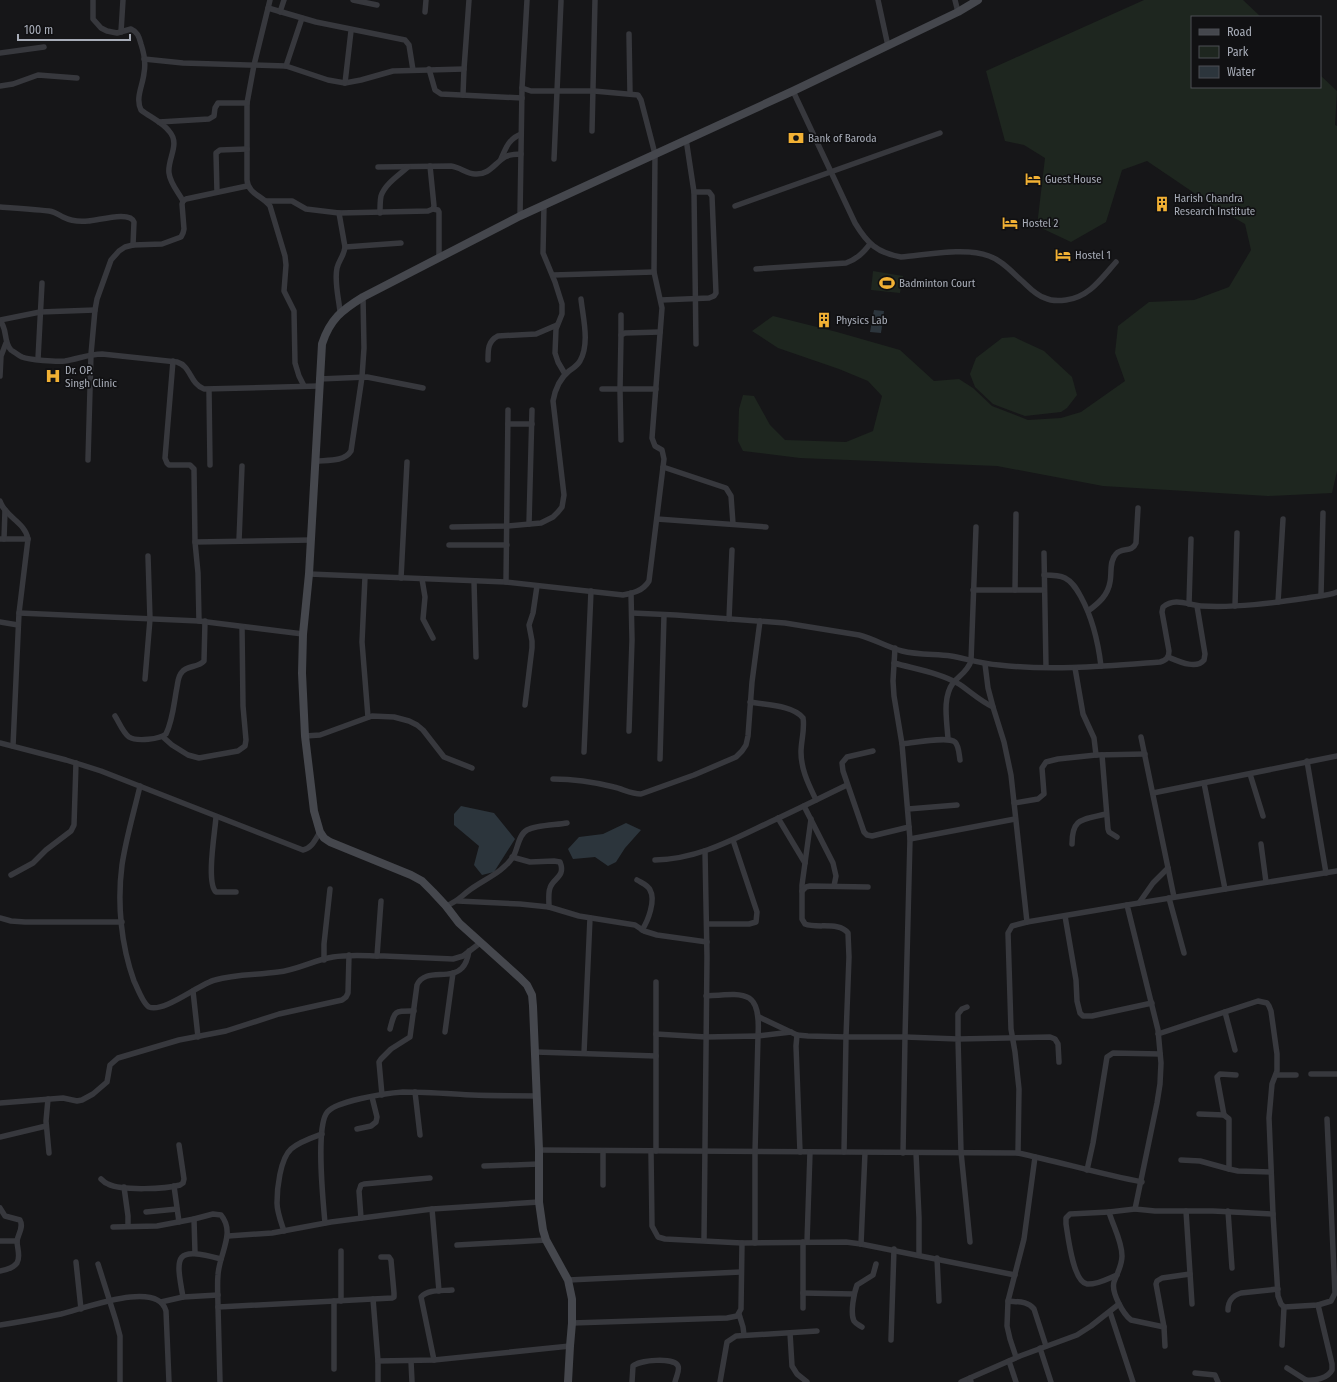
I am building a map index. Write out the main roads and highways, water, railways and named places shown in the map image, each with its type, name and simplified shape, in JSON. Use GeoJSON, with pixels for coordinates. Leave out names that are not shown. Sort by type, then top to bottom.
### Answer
{"type":"FeatureCollection","features":[{"type":"Feature","properties":{"kind":"water"},"geometry":{"type":"Polygon","coordinates":[[[874,310],[884,311],[881,333],[870,332],[874,310]]]}},
{"type":"Feature","properties":{"kind":"water"},"geometry":{"type":"Polygon","coordinates":[[[461,806],[494,813],[515,839],[494,872],[482,875],[474,865],[479,846],[454,825],[454,814],[461,806]]]}},
{"type":"Feature","properties":{"kind":"water"},"geometry":{"type":"Polygon","coordinates":[[[626,823],[641,830],[625,848],[616,862],[608,866],[595,857],[573,859],[568,849],[579,837],[603,834],[626,823]]]}},
{"type":"Feature","properties":{"kind":"place","name":"Bank of Baroda"},"geometry":{"type":"Point","coordinates":[796,138]}},
{"type":"Feature","properties":{"kind":"place","name":"Guest House"},"geometry":{"type":"Point","coordinates":[1033,179]}},
{"type":"Feature","properties":{"kind":"place","name":"Harish Chandra Research Institute"},"geometry":{"type":"Point","coordinates":[1162,204]}},
{"type":"Feature","properties":{"kind":"place","name":"Hostel 2"},"geometry":{"type":"Point","coordinates":[1010,223]}},
{"type":"Feature","properties":{"kind":"place","name":"Hostel 1"},"geometry":{"type":"Point","coordinates":[1063,255]}},
{"type":"Feature","properties":{"kind":"place","name":"Badminton Court"},"geometry":{"type":"Point","coordinates":[887,283]}},
{"type":"Feature","properties":{"kind":"place","name":"Physics Lab"},"geometry":{"type":"Point","coordinates":[824,320]}},
{"type":"Feature","properties":{"kind":"place","name":"Dr. OP. Singh Clinic"},"geometry":{"type":"Point","coordinates":[53,376]}}]}
